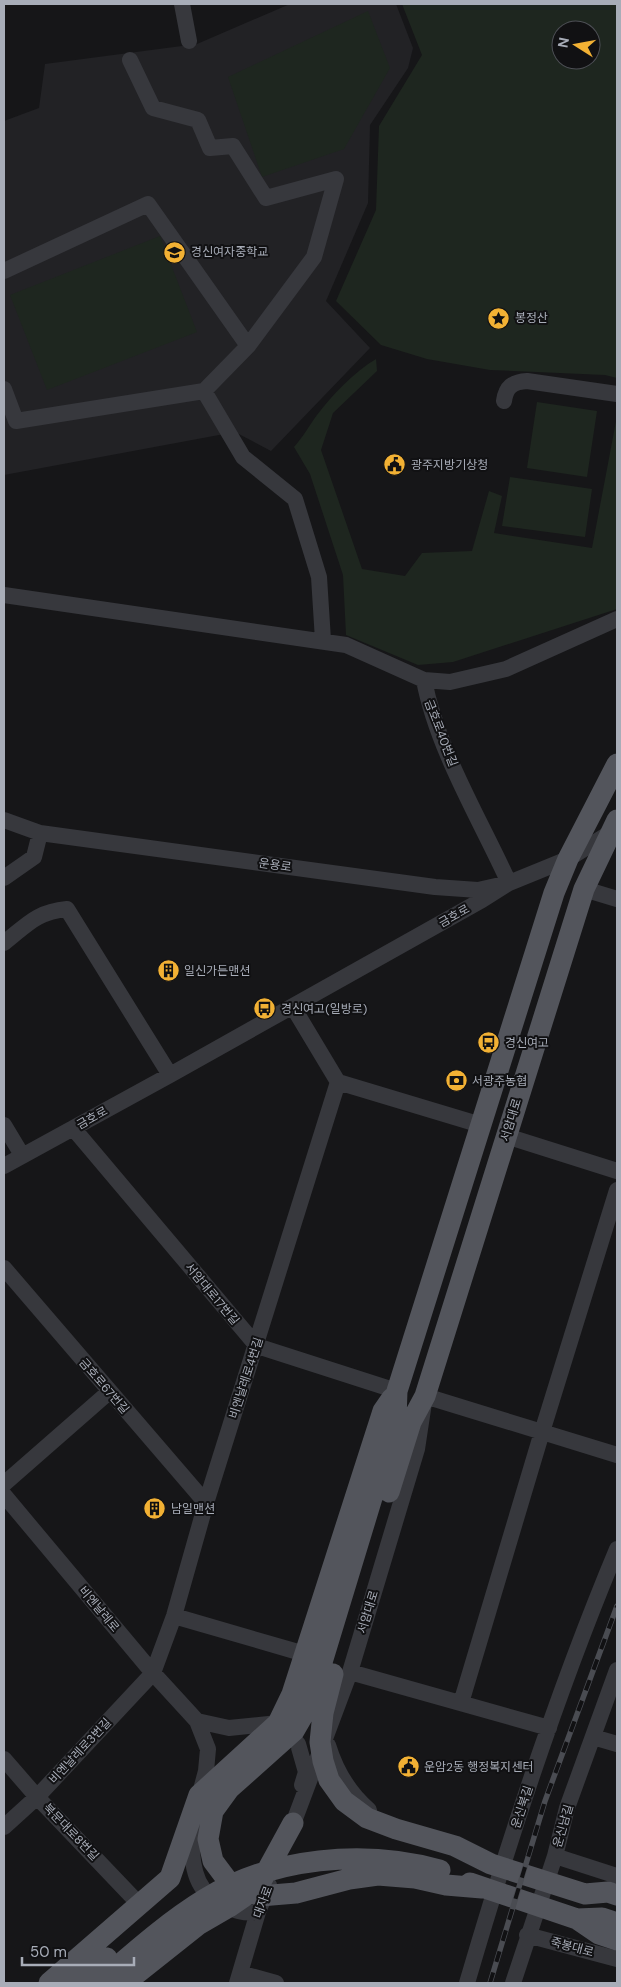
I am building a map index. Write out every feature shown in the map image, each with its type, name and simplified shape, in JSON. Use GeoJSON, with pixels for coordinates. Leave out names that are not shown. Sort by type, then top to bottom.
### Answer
{"type":"FeatureCollection","features":[{"type":"Feature","properties":{"kind":"main road"},"geometry":{"type":"LineString","coordinates":[[49,1983],[170,1878],[199,1795],[278,1723],[292,1694],[383,1411],[397,1391],[554,893],[568,859],[617,764]]}},
{"type":"Feature","properties":{"kind":"main road","name":"서암대로"},"geometry":{"type":"LineString","coordinates":[[403,1420],[425,1396],[584,889],[615,827]]}},
{"type":"Feature","properties":{"kind":"main road"},"geometry":{"type":"LineString","coordinates":[[397,1391],[403,1420],[323,1713],[320,1742],[323,1761],[330,1780],[344,1801],[367,1818],[396,1829],[456,1846],[585,1894],[606,1905],[617,1908]]}},
{"type":"Feature","properties":{"kind":"main road"},"geometry":{"type":"LineString","coordinates":[[403,1420],[309,1705],[294,1731],[229,1789],[213,1810],[208,1839],[213,1861],[228,1881],[260,1896],[296,1893],[349,1879],[378,1875],[415,1878],[446,1885],[482,1888]]}},
{"type":"Feature","properties":{"kind":"main road"},"geometry":{"type":"LineString","coordinates":[[124,1983],[198,1925],[229,1908],[258,1887],[293,1824]]}},
{"type":"Feature","properties":{"kind":"main road"},"geometry":{"type":"LineString","coordinates":[[76,1983],[165,1910],[198,1886],[228,1870],[258,1860],[301,1849],[339,1844],[368,1844],[405,1846],[452,1859],[498,1862]]}},
{"type":"Feature","properties":{"kind":"main road"},"geometry":{"type":"LineString","coordinates":[[98,1983],[170,1922],[206,1898],[237,1882],[258,1874],[325,1860],[359,1858],[397,1860],[446,1872],[482,1888],[577,1919],[599,1934],[617,1940]]}},
{"type":"Feature","properties":{"kind":"main road"},"geometry":{"type":"LineString","coordinates":[[585,1894],[608,1892],[617,1895]]}},
{"type":"Feature","properties":{"kind":"main road"},"geometry":{"type":"LineString","coordinates":[[577,1919],[602,1918],[617,1923]]}},
{"type":"Feature","properties":{"kind":"street"},"geometry":{"type":"LineString","coordinates":[[182,4],[188,41]]}},
{"type":"Feature","properties":{"kind":"street"},"geometry":{"type":"LineString","coordinates":[[4,389],[16,421],[204,391],[248,346],[314,257],[336,179],[266,198],[233,146],[210,148],[198,120],[153,108],[130,60]]}},
{"type":"Feature","properties":{"kind":"street"},"geometry":{"type":"LineString","coordinates":[[4,271],[148,204],[248,346]]}},
{"type":"Feature","properties":{"kind":"street"},"geometry":{"type":"LineString","coordinates":[[504,401],[508,388],[517,382],[527,381],[617,394]]}},
{"type":"Feature","properties":{"kind":"street"},"geometry":{"type":"LineString","coordinates":[[204,391],[243,457],[294,500],[319,576],[323,640]]}},
{"type":"Feature","properties":{"kind":"street"},"geometry":{"type":"LineString","coordinates":[[4,595],[346,644],[424,680],[450,682],[506,669],[617,619]]}},
{"type":"Feature","properties":{"kind":"street","name":"금호로40번길"},"geometry":{"type":"LineString","coordinates":[[424,680],[427,697],[449,756],[508,883]]}},
{"type":"Feature","properties":{"kind":"street","name":"운용로"},"geometry":{"type":"LineString","coordinates":[[4,820],[40,833],[435,887],[478,890],[508,883]]}},
{"type":"Feature","properties":{"kind":"street","name":"금호로"},"geometry":{"type":"LineString","coordinates":[[4,1166],[293,1007],[482,900],[508,883],[568,859],[615,827]]}},
{"type":"Feature","properties":{"kind":"street"},"geometry":{"type":"LineString","coordinates":[[4,878],[34,857],[40,833]]}},
{"type":"Feature","properties":{"kind":"street"},"geometry":{"type":"LineString","coordinates":[[584,889],[617,899]]}},
{"type":"Feature","properties":{"kind":"street"},"geometry":{"type":"LineString","coordinates":[[4,943],[40,914],[50,910],[67,909],[170,1075]]}},
{"type":"Feature","properties":{"kind":"street"},"geometry":{"type":"LineString","coordinates":[[293,1007],[338,1082],[481,1125]]}},
{"type":"Feature","properties":{"kind":"street","name":"비엔날레로4번길"},"geometry":{"type":"LineString","coordinates":[[153,1673],[174,1616],[206,1503],[338,1082]]}},
{"type":"Feature","properties":{"kind":"street"},"geometry":{"type":"LineString","coordinates":[[4,1125],[22,1156]]}},
{"type":"Feature","properties":{"kind":"street","name":"서암대로17번길"},"geometry":{"type":"LineString","coordinates":[[73,1128],[256,1346]]}},
{"type":"Feature","properties":{"kind":"street"},"geometry":{"type":"LineString","coordinates":[[506,1136],[617,1172]]}},
{"type":"Feature","properties":{"kind":"street"},"geometry":{"type":"LineString","coordinates":[[461,1703],[617,1190]]}},
{"type":"Feature","properties":{"kind":"street","name":"금호로67번길"},"geometry":{"type":"LineString","coordinates":[[4,1268],[108,1392],[206,1503]]}},
{"type":"Feature","properties":{"kind":"street"},"geometry":{"type":"LineString","coordinates":[[256,1346],[397,1391]]}},
{"type":"Feature","properties":{"kind":"street"},"geometry":{"type":"LineString","coordinates":[[4,1484],[108,1392]]}},
{"type":"Feature","properties":{"kind":"street"},"geometry":{"type":"LineString","coordinates":[[425,1396],[617,1456]]}},
{"type":"Feature","properties":{"kind":"street","name":"서암대로"},"geometry":{"type":"LineString","coordinates":[[293,1824],[350,1672],[417,1449],[425,1396]]}},
{"type":"Feature","properties":{"kind":"street","name":"비엔날레로"},"geometry":{"type":"LineString","coordinates":[[4,1495],[153,1673],[196,1721],[208,1749],[206,1771],[199,1795],[192,1833],[195,1873],[208,1894],[229,1908]]}},
{"type":"Feature","properties":{"kind":"street","name":"운신북길"},"geometry":{"type":"LineString","coordinates":[[467,1983],[498,1862],[590,1614],[617,1549]]}},
{"type":"Feature","properties":{"kind":"street"},"geometry":{"type":"LineString","coordinates":[[174,1616],[305,1654]]}},
{"type":"Feature","properties":{"kind":"street","name":"운신남길"},"geometry":{"type":"LineString","coordinates":[[513,1983],[527,1935],[555,1856],[567,1808],[617,1670]]}},
{"type":"Feature","properties":{"kind":"street"},"geometry":{"type":"LineString","coordinates":[[350,1672],[548,1728]]}},
{"type":"Feature","properties":{"kind":"street","name":"비엔날레로3번길"},"geometry":{"type":"LineString","coordinates":[[4,1827],[37,1797],[153,1673]]}},
{"type":"Feature","properties":{"kind":"street"},"geometry":{"type":"LineString","coordinates":[[196,1721],[229,1728],[278,1723],[298,1744],[306,1772],[293,1824]]}},
{"type":"Feature","properties":{"kind":"street"},"geometry":{"type":"LineString","coordinates":[[326,1736],[334,1763],[341,1777],[360,1802],[370,1810],[380,1815],[444,1835],[498,1862]]}},
{"type":"Feature","properties":{"kind":"street"},"geometry":{"type":"LineString","coordinates":[[593,1737],[617,1744]]}},
{"type":"Feature","properties":{"kind":"street","name":"북문대로8번길"},"geometry":{"type":"LineString","coordinates":[[4,1759],[37,1797],[140,1905]]}},
{"type":"Feature","properties":{"kind":"street","name":"대자로"},"geometry":{"type":"LineString","coordinates":[[239,1978],[258,1912],[293,1824]]}},
{"type":"Feature","properties":{"kind":"street"},"geometry":{"type":"LineString","coordinates":[[555,1856],[617,1876]]}},
{"type":"Feature","properties":{"kind":"street"},"geometry":{"type":"LineString","coordinates":[[229,1908],[246,1914],[258,1912]]}},
{"type":"Feature","properties":{"kind":"street","name":"죽봉대로"},"geometry":{"type":"LineString","coordinates":[[527,1935],[617,1960]]}},
{"type":"Feature","properties":{"kind":"street"},"geometry":{"type":"LineString","coordinates":[[239,1978],[276,1983]]}},
{"type":"Feature","properties":{"kind":"shaded area","name":"경신여자중학교"},"geometry":{"type":"Polygon","coordinates":[[[290,4],[396,4],[413,48],[408,68],[370,125],[368,203],[326,301],[370,348],[271,451],[235,432],[4,475],[4,121],[39,108],[45,64],[197,44],[290,4]]]}},
{"type":"Feature","properties":{"kind":"shaded area"},"geometry":{"type":"Polygon","coordinates":[[[402,4],[617,4],[617,378],[605,375],[490,370],[427,359],[381,345],[336,301],[376,210],[379,126],[422,55],[402,4]]]}},
{"type":"Feature","properties":{"kind":"shaded area"},"geometry":{"type":"Polygon","coordinates":[[[368,11],[390,68],[344,149],[262,177],[228,77],[368,11]]]}},
{"type":"Feature","properties":{"kind":"shaded area"},"geometry":{"type":"Polygon","coordinates":[[[160,236],[197,332],[47,390],[10,295],[160,236]]]}},
{"type":"Feature","properties":{"kind":"shaded area"},"geometry":{"type":"Polygon","coordinates":[[[376,359],[377,371],[333,413],[321,450],[362,569],[405,576],[422,553],[472,551],[489,491],[502,496],[494,533],[592,548],[617,416],[617,609],[453,662],[418,665],[346,635],[343,575],[310,474],[294,447],[336,392],[360,370],[376,359]]]}},
{"type":"Feature","properties":{"kind":"shaded area"},"geometry":{"type":"Polygon","coordinates":[[[537,402],[597,411],[587,477],[527,468],[537,402]]]}},
{"type":"Feature","properties":{"kind":"shaded area"},"geometry":{"type":"Polygon","coordinates":[[[510,477],[592,489],[585,537],[502,526],[510,477]]]}},
{"type":"Feature","properties":{"kind":"railway"},"geometry":{"type":"LineString","coordinates":[[490,1983],[545,1801],[617,1606]]}},
{"type":"Feature","properties":{"kind":"place","name":"경신여자중학교"},"geometry":{"type":"Point","coordinates":[175,252]}},
{"type":"Feature","properties":{"kind":"place","name":"봉정산"},"geometry":{"type":"Point","coordinates":[499,318]}},
{"type":"Feature","properties":{"kind":"place","name":"광주지방기상청"},"geometry":{"type":"Point","coordinates":[395,465]}},
{"type":"Feature","properties":{"kind":"place","name":"일신가든맨션"},"geometry":{"type":"Point","coordinates":[168,971]}},
{"type":"Feature","properties":{"kind":"place","name":"경신여고(일방로)"},"geometry":{"type":"Point","coordinates":[265,1009]}},
{"type":"Feature","properties":{"kind":"place","name":"경신여고"},"geometry":{"type":"Point","coordinates":[489,1043]}},
{"type":"Feature","properties":{"kind":"place","name":"서광주농협"},"geometry":{"type":"Point","coordinates":[456,1081]}},
{"type":"Feature","properties":{"kind":"place","name":"남일맨션"},"geometry":{"type":"Point","coordinates":[155,1509]}},
{"type":"Feature","properties":{"kind":"place","name":"운암2동 행정복지센터"},"geometry":{"type":"Point","coordinates":[408,1767]}}]}
